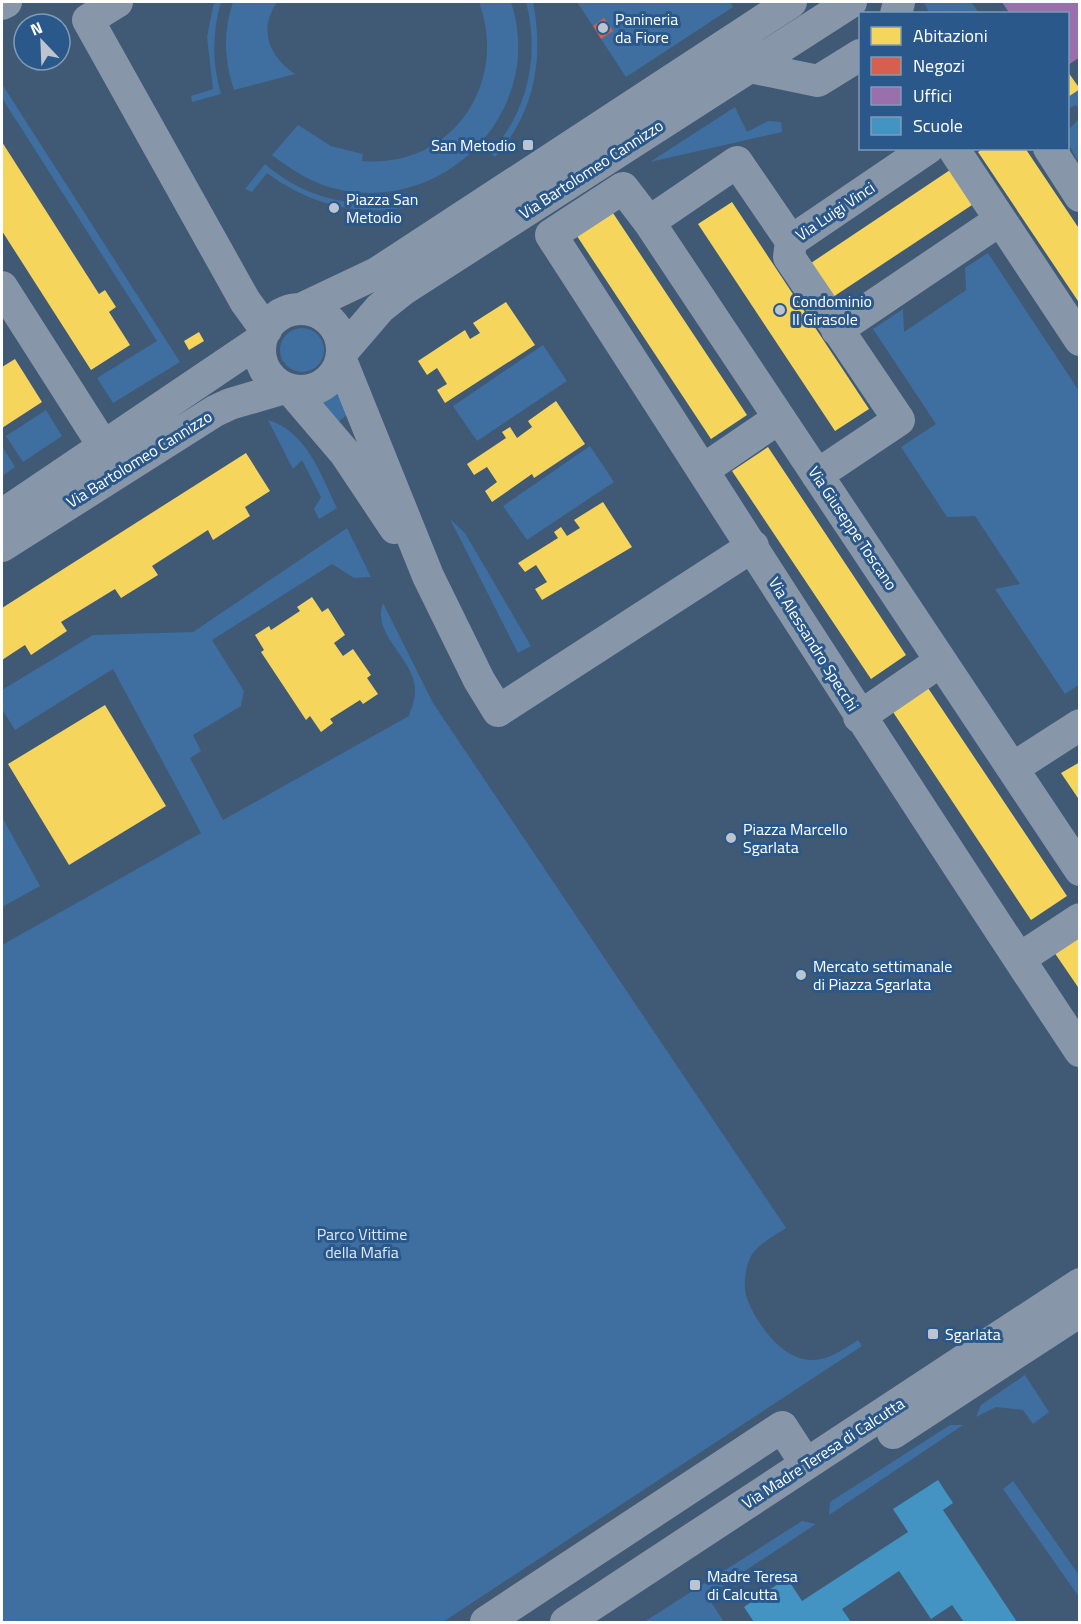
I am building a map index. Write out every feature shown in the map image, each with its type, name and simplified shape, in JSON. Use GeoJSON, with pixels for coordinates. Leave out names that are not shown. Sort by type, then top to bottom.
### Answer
{"type":"FeatureCollection","features":[{"type":"Feature","properties":{"kind":"street"},"geometry":{"type":"LineString","coordinates":[[2,4],[6,2]]}},
{"type":"Feature","properties":{"kind":"street"},"geometry":{"type":"LineString","coordinates":[[117,2],[83,11],[263,334]]}},
{"type":"Feature","properties":{"kind":"street","name":"Via Bartolomeo Cannizzo"},"geometry":{"type":"LineString","coordinates":[[301,309],[377,273],[791,2]]}},
{"type":"Feature","properties":{"kind":"street","name":"Via Bartolomeo Cannizzo"},"geometry":{"type":"LineString","coordinates":[[342,356],[380,308],[404,289],[851,2]]}},
{"type":"Feature","properties":{"kind":"street"},"geometry":{"type":"LineString","coordinates":[[750,67],[818,81],[859,56]]}},
{"type":"Feature","properties":{"kind":"street","name":"Via Luigi Vinci"},"geometry":{"type":"LineString","coordinates":[[649,222],[737,162],[791,241],[925,150]]}},
{"type":"Feature","properties":{"kind":"street"},"geometry":{"type":"LineString","coordinates":[[954,150],[1080,340]]}},
{"type":"Feature","properties":{"kind":"street"},"geometry":{"type":"LineString","coordinates":[[1050,150],[1080,196]]}},
{"type":"Feature","properties":{"kind":"street","name":"Via Giuseppe Toscano"},"geometry":{"type":"LineString","coordinates":[[551,235],[623,188],[649,222],[1080,870]]}},
{"type":"Feature","properties":{"kind":"street"},"geometry":{"type":"LineString","coordinates":[[837,330],[1000,220]]}},
{"type":"Feature","properties":{"kind":"street","name":"Via Alessandro Specchi"},"geometry":{"type":"LineString","coordinates":[[551,235],[753,546],[859,717],[1080,1051]]}},
{"type":"Feature","properties":{"kind":"street"},"geometry":{"type":"LineString","coordinates":[[791,241],[789,256],[899,420],[818,475]]}},
{"type":"Feature","properties":{"kind":"street"},"geometry":{"type":"LineString","coordinates":[[2,287],[104,447]]}},
{"type":"Feature","properties":{"kind":"street"},"geometry":{"type":"LineString","coordinates":[[428,576],[345,453],[288,389],[267,373],[260,351],[263,334],[275,318],[288,311],[301,309],[314,311],[331,322],[341,338],[342,356],[428,576],[479,680],[498,711],[753,546]]}},
{"type":"Feature","properties":{"kind":"street","name":"Via Bartolomeo Cannizzo"},"geometry":{"type":"LineString","coordinates":[[2,514],[104,447],[263,334]]}},
{"type":"Feature","properties":{"kind":"street"},"geometry":{"type":"LineString","coordinates":[[288,389],[305,392],[323,385],[337,372],[342,356]]}},
{"type":"Feature","properties":{"kind":"street","name":"Via Bartolomeo Cannizzo"},"geometry":{"type":"LineString","coordinates":[[2,546],[216,411],[230,404],[288,389]]}},
{"type":"Feature","properties":{"kind":"street"},"geometry":{"type":"LineString","coordinates":[[703,470],[779,418]]}},
{"type":"Feature","properties":{"kind":"street"},"geometry":{"type":"LineString","coordinates":[[859,717],[941,661]]}},
{"type":"Feature","properties":{"kind":"street"},"geometry":{"type":"LineString","coordinates":[[1013,768],[1080,725]]}},
{"type":"Feature","properties":{"kind":"street"},"geometry":{"type":"LineString","coordinates":[[1018,959],[1080,919]]}},
{"type":"Feature","properties":{"kind":"street","name":"Via Madre Teresa di Calcutta"},"geometry":{"type":"LineString","coordinates":[[566,1623],[1080,1284]]}},
{"type":"Feature","properties":{"kind":"street","name":"Via Madre Teresa di Calcutta"},"geometry":{"type":"LineString","coordinates":[[603,1623],[1080,1311]]}},
{"type":"Feature","properties":{"kind":"street"},"geometry":{"type":"LineString","coordinates":[[486,1623],[782,1427],[806,1464]]}},
{"type":"Feature","properties":{"kind":"green space"},"geometry":{"type":"Polygon","coordinates":[[[214,2],[221,2],[214,48],[221,94],[192,102],[191,96],[213,89],[207,37],[214,2]]]}},
{"type":"Feature","properties":{"kind":"green space"},"geometry":{"type":"Polygon","coordinates":[[[233,2],[277,2],[268,23],[269,42],[279,59],[295,74],[234,90],[226,46],[233,2]]]}},
{"type":"Feature","properties":{"kind":"green space"},"geometry":{"type":"Polygon","coordinates":[[[479,2],[511,2],[518,41],[514,79],[501,114],[480,144],[451,168],[418,185],[381,193],[341,190],[322,185],[288,167],[272,155],[298,125],[331,146],[363,154],[362,161],[394,160],[422,151],[446,136],[466,115],[479,90],[486,62],[486,32],[479,2]]]}},
{"type":"Feature","properties":{"kind":"green space"},"geometry":{"type":"Polygon","coordinates":[[[526,2],[533,2],[536,23],[537,44],[533,84],[528,103],[519,122],[509,140],[495,157],[490,153],[514,120],[528,82],[532,42],[526,2]]]}},
{"type":"Feature","properties":{"kind":"green space"},"geometry":{"type":"Polygon","coordinates":[[[577,2],[730,2],[733,7],[626,77],[601,39],[612,31],[604,19],[593,26],[577,2]]]}},
{"type":"Feature","properties":{"kind":"green space"},"geometry":{"type":"Polygon","coordinates":[[[924,2],[971,2],[978,12],[951,11],[929,12],[924,2]]]}},
{"type":"Feature","properties":{"kind":"green space"},"geometry":{"type":"Polygon","coordinates":[[[2,84],[180,362],[113,403],[97,378],[157,341],[2,98],[2,84]]]}},
{"type":"Feature","properties":{"kind":"green space"},"geometry":{"type":"Polygon","coordinates":[[[1079,89],[1079,109],[1076,105],[1069,108],[1069,96],[1079,89]]]}},
{"type":"Feature","properties":{"kind":"green space"},"geometry":{"type":"Polygon","coordinates":[[[735,107],[747,132],[768,121],[781,122],[782,132],[650,162],[735,107]]]}},
{"type":"Feature","properties":{"kind":"green space"},"geometry":{"type":"Polygon","coordinates":[[[1079,119],[1079,163],[1069,145],[1069,129],[1079,119]]]}},
{"type":"Feature","properties":{"kind":"green space"},"geometry":{"type":"Polygon","coordinates":[[[265,164],[281,176],[315,194],[371,204],[410,200],[412,207],[373,210],[336,206],[301,194],[267,173],[252,192],[245,189],[265,164]]]}},
{"type":"Feature","properties":{"kind":"green space"},"geometry":{"type":"Polygon","coordinates":[[[988,253],[1079,391],[1080,684],[1065,694],[995,589],[1020,584],[975,516],[947,517],[901,447],[936,424],[873,329],[903,309],[904,332],[966,290],[965,268],[988,253]]]}},
{"type":"Feature","properties":{"kind":"green space"},"geometry":{"type":"Polygon","coordinates":[[[302,328],[311,329],[318,334],[323,341],[323,359],[318,366],[311,371],[302,372],[293,371],[286,366],[281,359],[280,350],[281,341],[286,334],[293,329],[302,328]]]}},
{"type":"Feature","properties":{"kind":"green space"},"geometry":{"type":"Polygon","coordinates":[[[543,345],[567,381],[477,441],[453,406],[543,345]]]}},
{"type":"Feature","properties":{"kind":"green space"},"geometry":{"type":"Polygon","coordinates":[[[337,392],[348,414],[339,421],[317,403],[337,392]]]}},
{"type":"Feature","properties":{"kind":"green space"},"geometry":{"type":"Polygon","coordinates":[[[46,410],[62,436],[23,462],[6,436],[46,410]]]}},
{"type":"Feature","properties":{"kind":"green space"},"geometry":{"type":"Polygon","coordinates":[[[268,420],[293,434],[311,455],[337,508],[319,519],[314,509],[321,497],[302,460],[293,469],[268,420]]]}},
{"type":"Feature","properties":{"kind":"green space"},"geometry":{"type":"Polygon","coordinates":[[[2,446],[15,467],[2,476],[2,446]]]}},
{"type":"Feature","properties":{"kind":"green space"},"geometry":{"type":"Polygon","coordinates":[[[590,446],[614,482],[527,540],[503,506],[590,446]]]}},
{"type":"Feature","properties":{"kind":"green space"},"geometry":{"type":"Polygon","coordinates":[[[450,519],[465,533],[531,646],[518,653],[450,519]]]}},
{"type":"Feature","properties":{"kind":"green space","name":"Parco Vittime della Mafia"},"geometry":{"type":"Polygon","coordinates":[[[347,528],[371,577],[354,578],[332,564],[212,640],[244,691],[241,706],[193,735],[201,751],[190,758],[223,820],[409,716],[415,696],[414,681],[383,627],[381,615],[383,603],[433,703],[786,1228],[761,1245],[748,1262],[745,1289],[751,1309],[757,1319],[781,1347],[801,1358],[812,1360],[824,1358],[858,1340],[862,1346],[443,1622],[2,1622],[2,945],[201,833],[113,669],[15,730],[2,709],[2,690],[93,635],[193,632],[347,528]]]}},
{"type":"Feature","properties":{"kind":"green space"},"geometry":{"type":"Polygon","coordinates":[[[2,817],[40,886],[2,907],[2,817]]]}},
{"type":"Feature","properties":{"kind":"green space"},"geometry":{"type":"Polygon","coordinates":[[[1025,1375],[1049,1412],[1033,1424],[1023,1410],[996,1407],[976,1417],[981,1405],[1025,1375]]]}},
{"type":"Feature","properties":{"kind":"green space"},"geometry":{"type":"Polygon","coordinates":[[[950,1425],[963,1425],[829,1515],[830,1502],[950,1425]]]}},
{"type":"Feature","properties":{"kind":"green space"},"geometry":{"type":"Polygon","coordinates":[[[1013,1481],[1079,1575],[1079,1597],[1003,1489],[1013,1481]]]}},
{"type":"Feature","properties":{"kind":"green space"},"geometry":{"type":"Polygon","coordinates":[[[802,1521],[816,1524],[707,1596],[724,1622],[644,1622],[802,1521]]]}},
{"type":"Feature","properties":{"kind":"building: Abitazioni"},"geometry":{"type":"Polygon","coordinates":[[[1069,73],[1080,89],[1069,96],[1069,73]]]}},
{"type":"Feature","properties":{"kind":"building: Abitazioni"},"geometry":{"type":"Polygon","coordinates":[[[2,142],[99,294],[105,290],[116,307],[109,312],[130,345],[91,370],[2,231],[2,142]]]}},
{"type":"Feature","properties":{"kind":"building: Abitazioni"},"geometry":{"type":"Polygon","coordinates":[[[981,150],[1026,150],[1080,230],[1080,304],[978,152],[981,150]]]}},
{"type":"Feature","properties":{"kind":"building: Abitazioni"},"geometry":{"type":"Polygon","coordinates":[[[950,170],[972,205],[833,297],[811,263],[950,170]]]}},
{"type":"Feature","properties":{"kind":"building: Abitazioni"},"geometry":{"type":"Polygon","coordinates":[[[732,202],[869,409],[835,431],[698,224],[732,202]]]}},
{"type":"Feature","properties":{"kind":"building: Abitazioni"},"geometry":{"type":"Polygon","coordinates":[[[609,207],[747,415],[711,439],[573,230],[609,207]]]}},
{"type":"Feature","properties":{"kind":"building: Abitazioni"},"geometry":{"type":"Polygon","coordinates":[[[506,302],[535,345],[445,403],[437,390],[447,384],[437,368],[427,375],[418,361],[465,330],[470,339],[480,333],[473,323],[506,302]]]}},
{"type":"Feature","properties":{"kind":"building: Abitazioni"},"geometry":{"type":"Polygon","coordinates":[[[199,332],[204,341],[189,350],[184,341],[199,332]]]}},
{"type":"Feature","properties":{"kind":"building: Abitazioni"},"geometry":{"type":"Polygon","coordinates":[[[15,359],[42,402],[2,428],[2,367],[15,359]]]}},
{"type":"Feature","properties":{"kind":"building: Abitazioni"},"geometry":{"type":"Polygon","coordinates":[[[556,401],[585,444],[534,478],[532,474],[492,502],[485,491],[497,482],[487,467],[474,475],[467,464],[506,438],[502,432],[510,427],[517,438],[532,427],[528,421],[556,401]]]}},
{"type":"Feature","properties":{"kind":"building: Abitazioni"},"geometry":{"type":"Polygon","coordinates":[[[768,447],[906,655],[871,679],[732,471],[768,447]]]}},
{"type":"Feature","properties":{"kind":"building: Abitazioni"},"geometry":{"type":"Polygon","coordinates":[[[246,453],[270,491],[245,507],[250,516],[213,540],[208,530],[152,566],[158,575],[121,598],[115,589],[61,622],[67,631],[31,655],[25,645],[2,660],[2,608],[246,453]]]}},
{"type":"Feature","properties":{"kind":"building: Abitazioni"},"geometry":{"type":"Polygon","coordinates":[[[603,502],[632,547],[542,600],[535,589],[547,582],[536,565],[525,572],[518,563],[558,538],[554,532],[561,527],[567,536],[580,528],[574,520],[603,502]]]}},
{"type":"Feature","properties":{"kind":"building: Abitazioni"},"geometry":{"type":"Polygon","coordinates":[[[312,597],[322,612],[328,608],[345,635],[334,643],[343,656],[353,649],[371,675],[367,678],[378,694],[363,704],[360,700],[330,719],[333,723],[321,732],[310,716],[306,720],[261,652],[264,650],[255,635],[269,626],[271,630],[300,611],[297,607],[312,597]]]}},
{"type":"Feature","properties":{"kind":"building: Abitazioni"},"geometry":{"type":"Polygon","coordinates":[[[928,688],[1067,896],[1031,920],[893,712],[928,688]]]}},
{"type":"Feature","properties":{"kind":"building: Abitazioni"},"geometry":{"type":"Polygon","coordinates":[[[105,705],[166,806],[69,865],[8,764],[105,705]]]}},
{"type":"Feature","properties":{"kind":"building: Abitazioni"},"geometry":{"type":"Polygon","coordinates":[[[1080,762],[1080,801],[1061,773],[1080,762]]]}},
{"type":"Feature","properties":{"kind":"building: Abitazioni"},"geometry":{"type":"Polygon","coordinates":[[[1080,936],[1080,990],[1054,952],[1080,936]]]}},
{"type":"Feature","properties":{"kind":"building: Negozi","name":"Panineria da Fiore"},"geometry":{"type":"Polygon","coordinates":[[[604,18],[613,31],[601,39],[593,26],[604,18]]]}},
{"type":"Feature","properties":{"kind":"building: Uffici"},"geometry":{"type":"Polygon","coordinates":[[[1002,2],[1080,2],[1080,57],[1069,64],[1069,12],[1009,12],[1002,2]]]}},
{"type":"Feature","properties":{"kind":"building: Scuole"},"geometry":{"type":"Polygon","coordinates":[[[938,1480],[953,1503],[943,1510],[1017,1622],[964,1622],[952,1605],[931,1619],[899,1571],[842,1609],[851,1622],[754,1622],[744,1607],[787,1578],[802,1601],[908,1532],[893,1509],[938,1480]]]}},
{"type":"Feature","properties":{"kind":"place","name":"Panineria da Fiore"},"geometry":{"type":"Point","coordinates":[603,28]}},
{"type":"Feature","properties":{"kind":"place","name":"San Metodio"},"geometry":{"type":"Point","coordinates":[528,145]}},
{"type":"Feature","properties":{"kind":"place","name":"Piazza San Metodio"},"geometry":{"type":"Point","coordinates":[334,208]}},
{"type":"Feature","properties":{"kind":"place","name":"Condominio Il Girasole"},"geometry":{"type":"Point","coordinates":[780,310]}},
{"type":"Feature","properties":{"kind":"place","name":"Piazza Marcello Sgarlata"},"geometry":{"type":"Point","coordinates":[731,838]}},
{"type":"Feature","properties":{"kind":"place","name":"Mercato settimanale di Piazza Sgarlata"},"geometry":{"type":"Point","coordinates":[801,975]}},
{"type":"Feature","properties":{"kind":"place","name":"Sgarlata"},"geometry":{"type":"Point","coordinates":[933,1334]}},
{"type":"Feature","properties":{"kind":"place","name":"Madre Teresa di Calcutta"},"geometry":{"type":"Point","coordinates":[695,1585]}}]}
